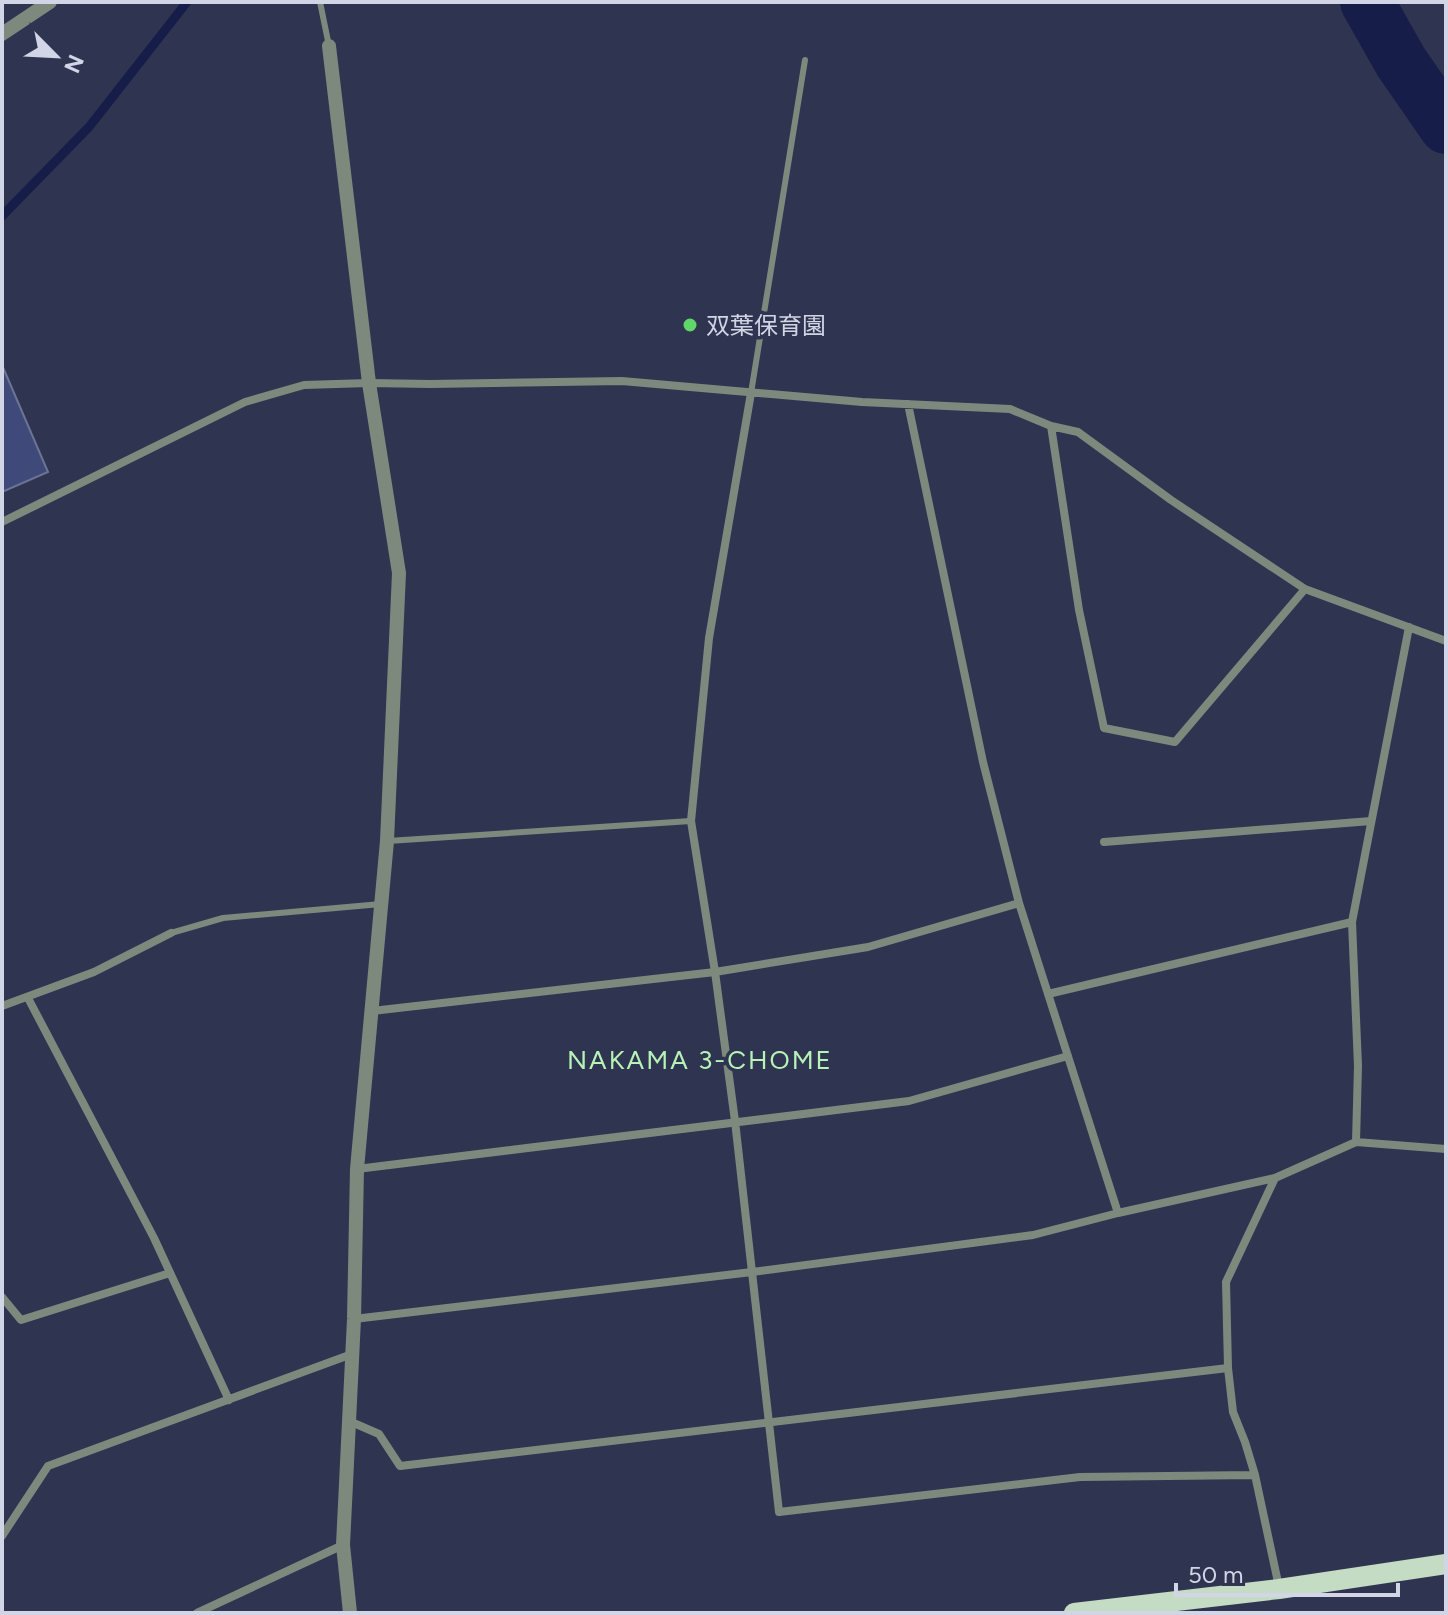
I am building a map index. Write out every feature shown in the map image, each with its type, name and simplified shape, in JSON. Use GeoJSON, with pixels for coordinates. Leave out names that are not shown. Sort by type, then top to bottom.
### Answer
{"type":"FeatureCollection","features":[{"type":"Feature","properties":{"kind":"main road"},"geometry":{"type":"LineString","coordinates":[[1074,1613],[1279,1589],[1446,1564]]}},
{"type":"Feature","properties":{"kind":"street"},"geometry":{"type":"LineString","coordinates":[[2,34],[50,2]]}},
{"type":"Feature","properties":{"kind":"street"},"geometry":{"type":"LineString","coordinates":[[329,46],[369,383],[399,573],[387,841],[357,1169],[354,1319],[343,1545],[350,1613]]}},
{"type":"Feature","properties":{"kind":"street"},"geometry":{"type":"LineString","coordinates":[[2,522],[245,402],[304,385],[622,381],[751,393],[1010,409],[1051,426],[1078,432],[1171,500],[1305,589],[1446,641]]}},
{"type":"Feature","properties":{"kind":"street"},"geometry":{"type":"LineString","coordinates":[[751,393],[709,638],[691,821],[735,1121],[779,1512],[1080,1477],[1255,1475]]}},
{"type":"Feature","properties":{"kind":"street"},"geometry":{"type":"LineString","coordinates":[[908,404],[983,762],[1019,903],[1118,1213]]}},
{"type":"Feature","properties":{"kind":"street"},"geometry":{"type":"LineString","coordinates":[[1051,426],[1079,610],[1104,728],[1175,742],[1305,589]]}},
{"type":"Feature","properties":{"kind":"street"},"geometry":{"type":"LineString","coordinates":[[1356,1142],[1358,1066],[1352,922],[1409,627]]}},
{"type":"Feature","properties":{"kind":"street"},"geometry":{"type":"LineString","coordinates":[[1104,842],[1371,821]]}},
{"type":"Feature","properties":{"kind":"street"},"geometry":{"type":"LineString","coordinates":[[372,1011],[715,972],[868,947],[1019,903]]}},
{"type":"Feature","properties":{"kind":"street"},"geometry":{"type":"LineString","coordinates":[[1048,994],[1352,922]]}},
{"type":"Feature","properties":{"kind":"street"},"geometry":{"type":"LineString","coordinates":[[2,1006],[94,972],[171,933]]}},
{"type":"Feature","properties":{"kind":"street"},"geometry":{"type":"LineString","coordinates":[[28,998],[154,1238],[229,1400]]}},
{"type":"Feature","properties":{"kind":"street"},"geometry":{"type":"LineString","coordinates":[[357,1169],[909,1101],[1068,1056]]}},
{"type":"Feature","properties":{"kind":"street"},"geometry":{"type":"LineString","coordinates":[[354,1319],[1033,1235],[1275,1178],[1356,1142],[1446,1149]]}},
{"type":"Feature","properties":{"kind":"street"},"geometry":{"type":"LineString","coordinates":[[1275,1178],[1226,1282],[1228,1368],[1233,1412],[1255,1475],[1279,1589]]}},
{"type":"Feature","properties":{"kind":"street"},"geometry":{"type":"LineString","coordinates":[[2,1297],[21,1320],[170,1273]]}},
{"type":"Feature","properties":{"kind":"street"},"geometry":{"type":"LineString","coordinates":[[2,1536],[48,1466],[352,1354]]}},
{"type":"Feature","properties":{"kind":"street"},"geometry":{"type":"LineString","coordinates":[[349,1421],[379,1434],[400,1466],[1228,1368]]}},
{"type":"Feature","properties":{"kind":"street"},"geometry":{"type":"LineString","coordinates":[[197,1613],[343,1545]]}},
{"type":"Feature","properties":{"kind":"lane"},"geometry":{"type":"LineString","coordinates":[[320,2],[329,46]]}},
{"type":"Feature","properties":{"kind":"lane"},"geometry":{"type":"LineString","coordinates":[[751,393],[805,60]]}},
{"type":"Feature","properties":{"kind":"lane"},"geometry":{"type":"LineString","coordinates":[[387,841],[691,821]]}},
{"type":"Feature","properties":{"kind":"lane"},"geometry":{"type":"LineString","coordinates":[[171,933],[223,918],[381,904]]}},
{"type":"Feature","properties":{"kind":"building"},"geometry":{"type":"Polygon","coordinates":[[[2,365],[48,472],[2,492],[2,365]]]}},
{"type":"Feature","properties":{"kind":"waterway"},"geometry":{"type":"LineString","coordinates":[[2,216],[89,127],[187,2]]}},
{"type":"Feature","properties":{"kind":"waterway"},"geometry":{"type":"LineString","coordinates":[[1367,2],[1401,62],[1446,127]]}},
{"type":"Feature","properties":{"kind":"place","name":"双葉保育園"},"geometry":{"type":"Point","coordinates":[690,325]}},
{"type":"Feature","properties":{"kind":"district","name":"NAKAMA 3-CHOME"},"geometry":{"type":"Point","coordinates":[700,1060]}}]}
